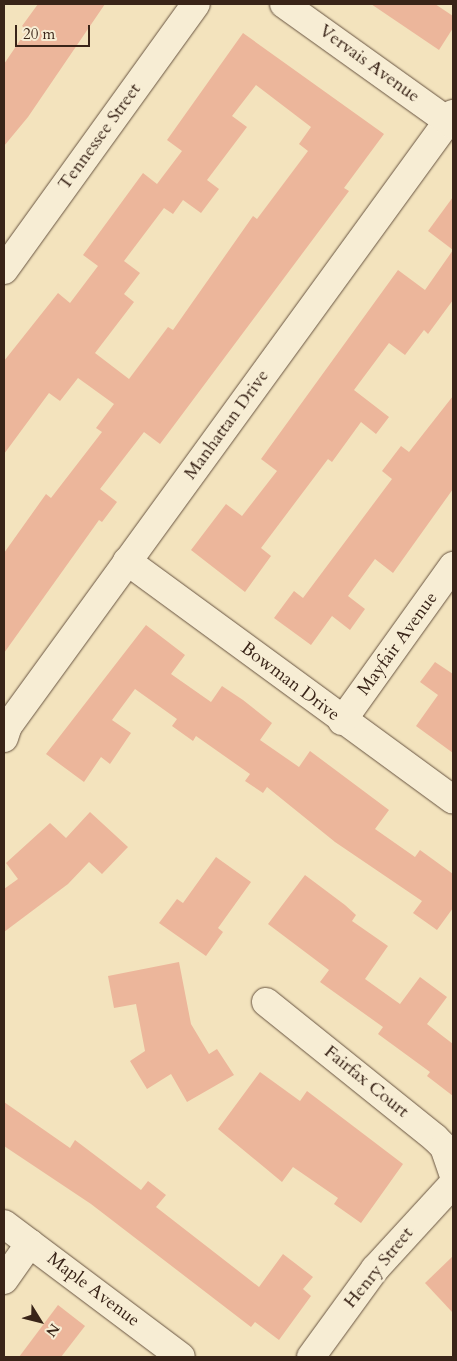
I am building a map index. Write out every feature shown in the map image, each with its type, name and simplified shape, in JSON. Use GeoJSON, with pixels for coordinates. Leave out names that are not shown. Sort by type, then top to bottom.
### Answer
{"type":"FeatureCollection","features":[{"type":"Feature","properties":{"kind":"street","name":"Tennessee Street"},"geometry":{"type":"LineString","coordinates":[[4,270],[196,4]]}},
{"type":"Feature","properties":{"kind":"street","name":"Vervais Avenue"},"geometry":{"type":"LineString","coordinates":[[284,4],[452,120]]}},
{"type":"Feature","properties":{"kind":"street","name":"Manhattan Drive"},"geometry":{"type":"LineString","coordinates":[[4,738],[8,726],[452,120]]}},
{"type":"Feature","properties":{"kind":"street","name":"Bowman Drive"},"geometry":{"type":"LineString","coordinates":[[128,562],[342,721],[453,800]]}},
{"type":"Feature","properties":{"kind":"street","name":"Mayfair Avenue"},"geometry":{"type":"LineString","coordinates":[[342,721],[453,566]]}},
{"type":"Feature","properties":{"kind":"street","name":"Fairfax Court"},"geometry":{"type":"LineString","coordinates":[[266,1002],[436,1138],[444,1147],[453,1173]]}},
{"type":"Feature","properties":{"kind":"street","name":"Henry Street"},"geometry":{"type":"LineString","coordinates":[[311,1357],[375,1268],[453,1184]]}},
{"type":"Feature","properties":{"kind":"street","name":"Maple Avenue"},"geometry":{"type":"LineString","coordinates":[[4,1224],[181,1357]]}},
{"type":"Feature","properties":{"kind":"street"},"geometry":{"type":"LineString","coordinates":[[4,1280],[30,1244]]}},
{"type":"Feature","properties":{"kind":"building"},"geometry":{"type":"Polygon","coordinates":[[[38,4],[105,4],[28,117],[4,146],[4,64],[27,30],[22,26],[38,4]]]}},
{"type":"Feature","properties":{"kind":"building"},"geometry":{"type":"Polygon","coordinates":[[[371,4],[435,4],[453,16],[453,28],[439,50],[371,4]]]}},
{"type":"Feature","properties":{"kind":"building"},"geometry":{"type":"Polygon","coordinates":[[[243,33],[384,134],[344,188],[349,191],[160,444],[144,432],[100,489],[117,502],[102,522],[99,520],[4,653],[4,553],[46,494],[51,498],[102,432],[96,428],[114,404],[78,378],[60,401],[49,393],[4,454],[4,361],[58,293],[70,303],[98,266],[83,255],[143,173],[157,184],[182,151],[167,140],[243,33]],[[256,85],[232,116],[247,127],[207,180],[219,189],[201,213],[183,200],[173,214],[164,208],[124,261],[140,273],[124,294],[134,302],[95,353],[129,379],[168,327],[173,330],[253,216],[257,219],[308,151],[299,144],[311,127],[256,85]]]}},
{"type":"Feature","properties":{"kind":"building"},"geometry":{"type":"Polygon","coordinates":[[[453,197],[453,250],[428,231],[453,197]]]}},
{"type":"Feature","properties":{"kind":"building"},"geometry":{"type":"Polygon","coordinates":[[[453,250],[453,300],[428,334],[424,330],[405,355],[389,343],[354,390],[389,417],[376,434],[361,422],[332,462],[328,459],[261,548],[271,556],[245,592],[191,550],[226,504],[242,516],[277,471],[261,459],[398,270],[425,290],[453,250]]]}},
{"type":"Feature","properties":{"kind":"building"},"geometry":{"type":"Polygon","coordinates":[[[453,396],[453,489],[393,573],[375,559],[348,596],[365,609],[350,630],[332,616],[311,645],[274,618],[294,591],[303,598],[392,479],[382,471],[401,446],[409,452],[453,396]]]}},
{"type":"Feature","properties":{"kind":"building"},"geometry":{"type":"Polygon","coordinates":[[[146,625],[185,655],[171,674],[211,702],[222,686],[243,700],[272,723],[260,740],[299,767],[310,751],[389,810],[375,829],[415,857],[420,850],[453,874],[453,908],[437,930],[413,913],[422,901],[335,842],[267,787],[263,793],[245,781],[250,774],[196,736],[193,741],[172,726],[177,719],[135,689],[112,720],[131,733],[110,764],[101,757],[84,782],[46,754],[146,625]]]}},
{"type":"Feature","properties":{"kind":"building"},"geometry":{"type":"Polygon","coordinates":[[[435,662],[453,674],[453,753],[416,726],[438,695],[420,682],[435,662]]]}},
{"type":"Feature","properties":{"kind":"building"},"geometry":{"type":"Polygon","coordinates":[[[90,812],[128,847],[102,874],[89,862],[68,884],[4,932],[4,889],[18,879],[6,863],[50,823],[66,838],[90,812]]]}},
{"type":"Feature","properties":{"kind":"building"},"geometry":{"type":"Polygon","coordinates":[[[216,857],[251,882],[218,928],[223,932],[206,956],[159,923],[177,899],[183,903],[216,857]]]}},
{"type":"Feature","properties":{"kind":"building"},"geometry":{"type":"Polygon","coordinates":[[[305,875],[356,915],[352,921],[388,946],[365,979],[400,1004],[420,977],[447,997],[427,1024],[453,1044],[453,1096],[427,1076],[430,1072],[378,1034],[383,1027],[320,982],[329,970],[268,924],[305,875]]]}},
{"type":"Feature","properties":{"kind":"building"},"geometry":{"type":"Polygon","coordinates":[[[179,962],[191,1024],[209,1054],[217,1049],[234,1075],[187,1102],[171,1074],[147,1089],[130,1061],[145,1051],[136,1004],[114,1008],[108,976],[179,962]]]}},
{"type":"Feature","properties":{"kind":"building"},"geometry":{"type":"Polygon","coordinates":[[[260,1072],[300,1101],[307,1091],[403,1164],[361,1223],[334,1204],[338,1198],[293,1167],[282,1182],[218,1129],[260,1072]]]}},
{"type":"Feature","properties":{"kind":"building"},"geometry":{"type":"Polygon","coordinates":[[[4,1102],[70,1148],[75,1140],[141,1190],[148,1181],[166,1195],[156,1207],[259,1287],[283,1254],[313,1277],[303,1289],[311,1296],[279,1340],[255,1322],[251,1327],[91,1204],[4,1146],[4,1102]]]}},
{"type":"Feature","properties":{"kind":"building"},"geometry":{"type":"Polygon","coordinates":[[[453,1256],[453,1313],[425,1283],[453,1256]]]}},
{"type":"Feature","properties":{"kind":"building"},"geometry":{"type":"Polygon","coordinates":[[[58,1305],[85,1326],[61,1357],[19,1357],[58,1305]]]}}]}
